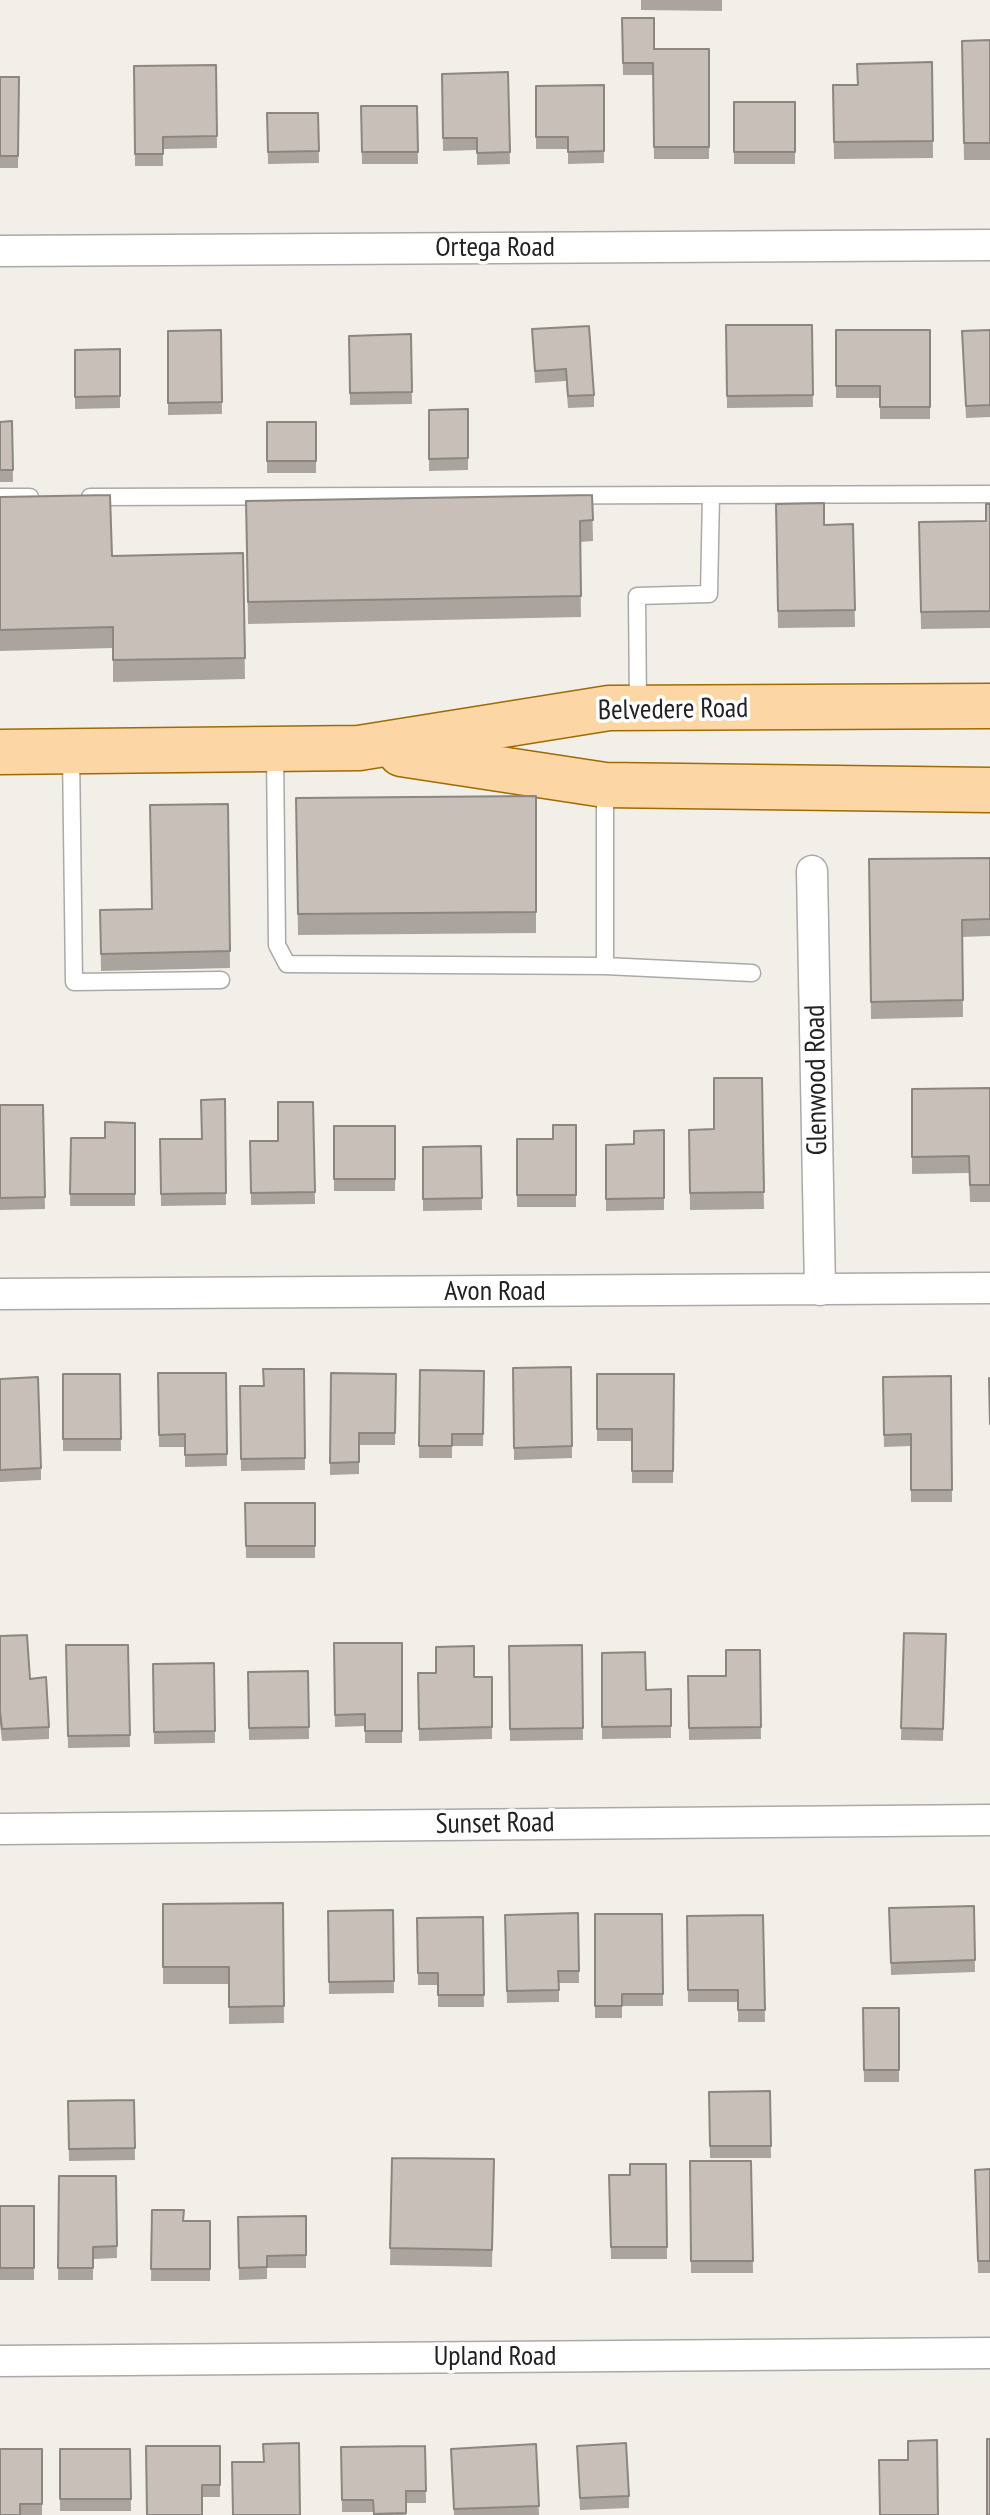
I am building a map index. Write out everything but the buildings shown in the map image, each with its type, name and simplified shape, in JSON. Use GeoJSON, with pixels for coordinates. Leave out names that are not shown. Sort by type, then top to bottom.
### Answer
{"type":"FeatureCollection","features":[{"type":"Feature","properties":{"kind":"main road","name":"Belvedere Road"},"geometry":{"type":"LineString","coordinates":[[0,752],[359,748],[609,708],[990,706]]}},
{"type":"Feature","properties":{"kind":"main road","name":"Belvedere Road"},"geometry":{"type":"LineString","coordinates":[[359,748],[605,785],[990,790]]}},
{"type":"Feature","properties":{"kind":"street","name":"Ortega Road"},"geometry":{"type":"LineString","coordinates":[[0,251],[990,245]]}},
{"type":"Feature","properties":{"kind":"street","name":"Glenwood Road"},"geometry":{"type":"LineString","coordinates":[[812,871],[820,1290]]}},
{"type":"Feature","properties":{"kind":"street","name":"Avon Road"},"geometry":{"type":"LineString","coordinates":[[0,1294],[990,1288]]}},
{"type":"Feature","properties":{"kind":"street","name":"Sunset Road"},"geometry":{"type":"LineString","coordinates":[[0,1829],[990,1820]]}},
{"type":"Feature","properties":{"kind":"street","name":"Upland Road"},"geometry":{"type":"LineString","coordinates":[[0,2361],[990,2353]]}},
{"type":"Feature","properties":{"kind":"lane"},"geometry":{"type":"LineString","coordinates":[[79,497],[990,494]]}},
{"type":"Feature","properties":{"kind":"lane"},"geometry":{"type":"LineString","coordinates":[[638,708],[637,596],[709,594],[711,495]]}},
{"type":"Feature","properties":{"kind":"lane"},"geometry":{"type":"LineString","coordinates":[[0,497],[47,497]]}},
{"type":"Feature","properties":{"kind":"lane"},"geometry":{"type":"LineString","coordinates":[[275,749],[277,945],[287,964],[605,966],[752,973]]}},
{"type":"Feature","properties":{"kind":"lane"},"geometry":{"type":"LineString","coordinates":[[71,751],[74,982],[221,980]]}},
{"type":"Feature","properties":{"kind":"lane"},"geometry":{"type":"LineString","coordinates":[[605,785],[605,966]]}}]}
